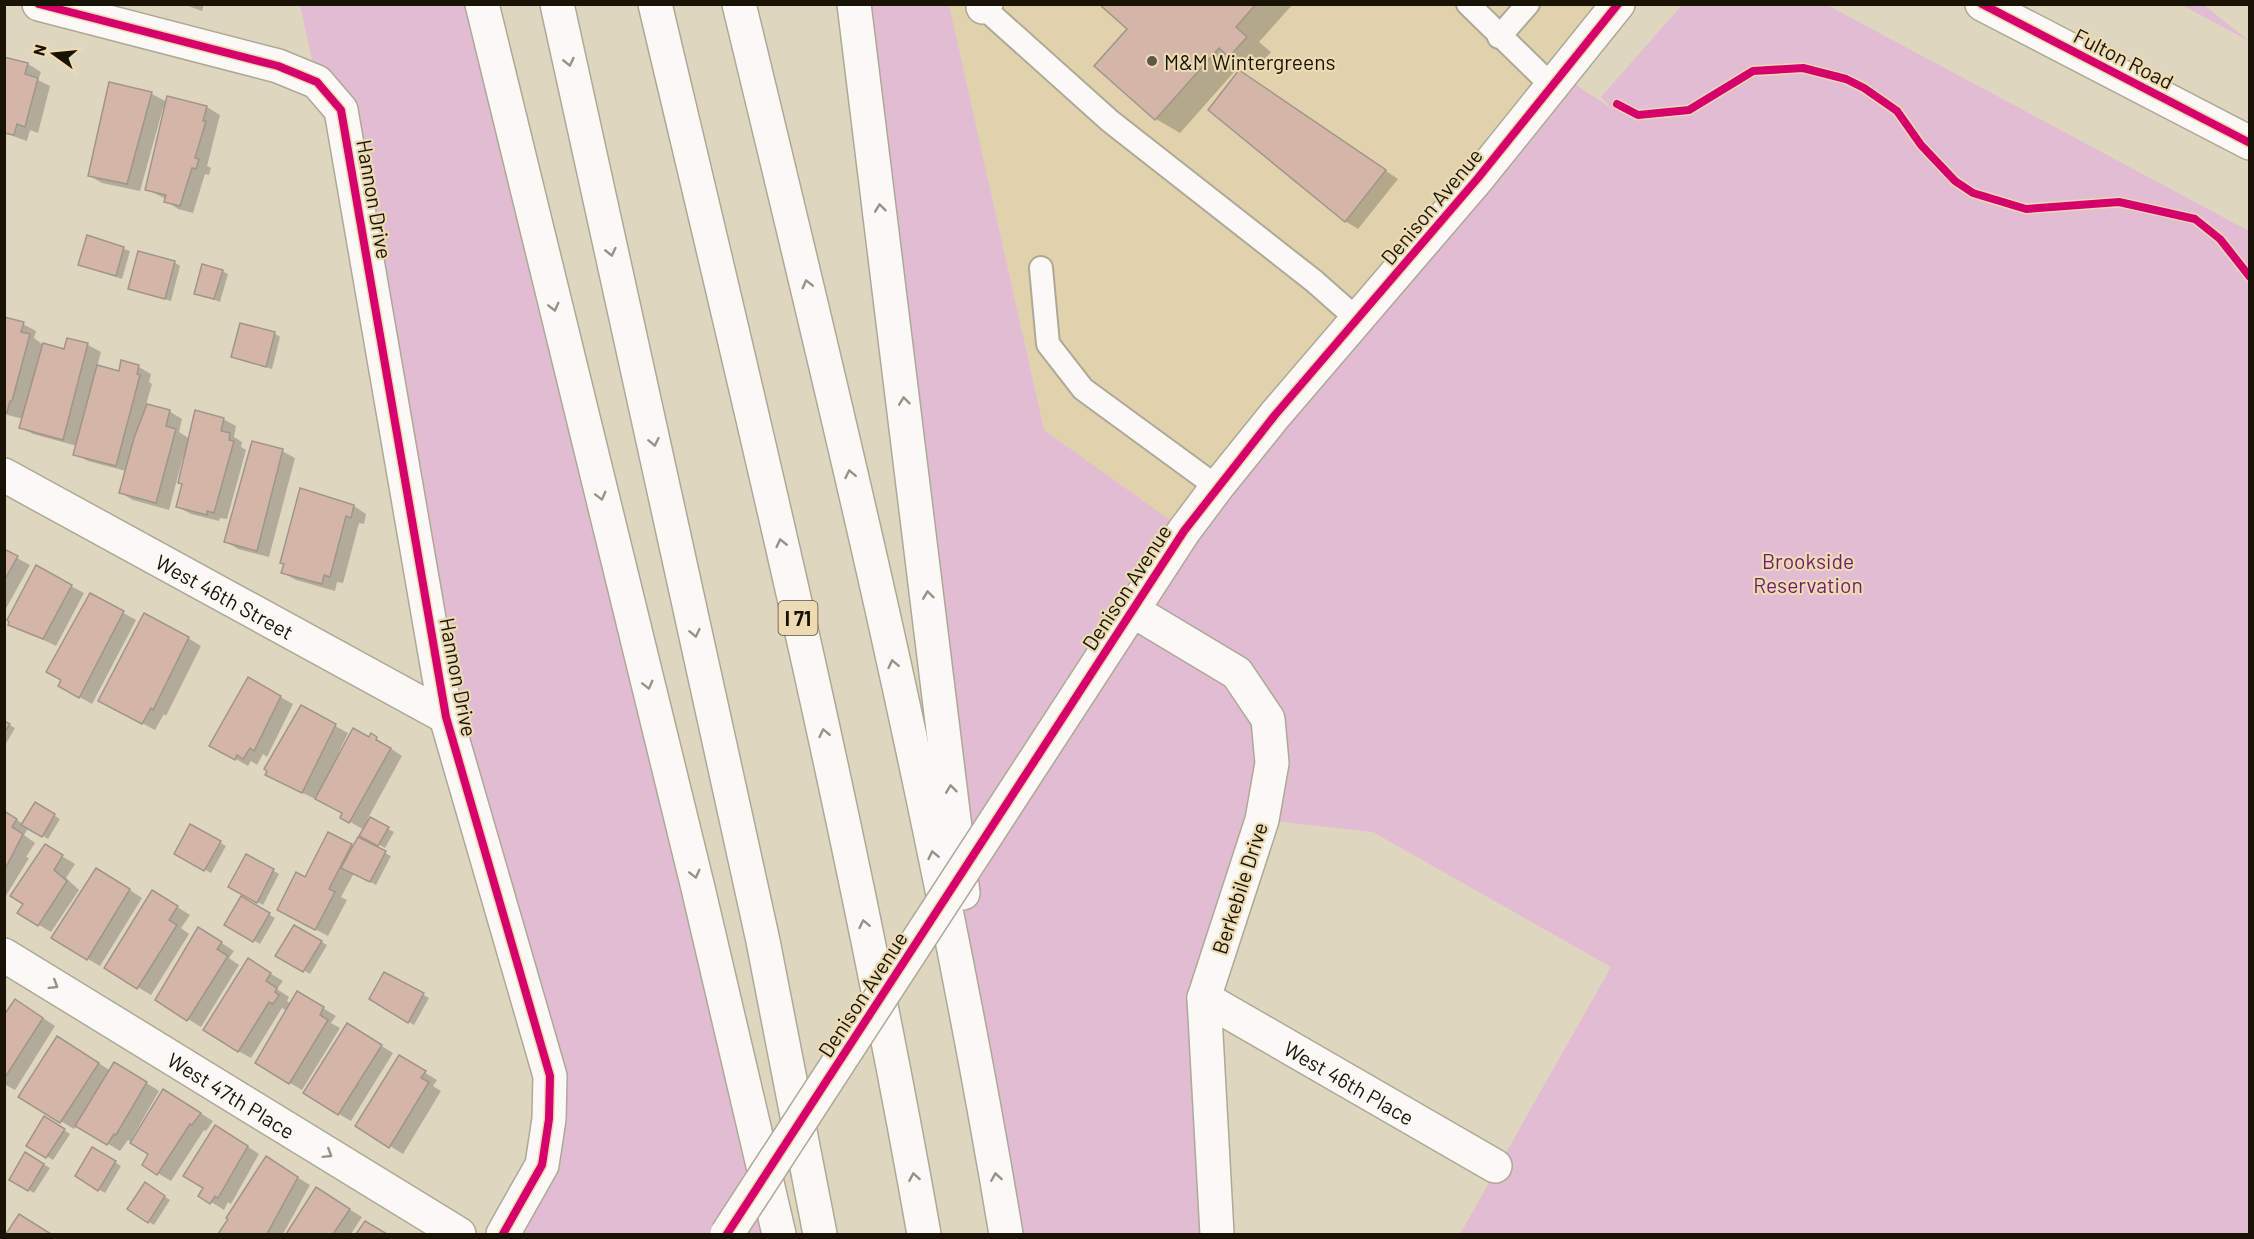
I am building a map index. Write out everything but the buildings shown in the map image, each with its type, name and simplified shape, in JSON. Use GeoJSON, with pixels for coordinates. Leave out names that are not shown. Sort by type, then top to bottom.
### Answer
{"type":"FeatureCollection","features":[{"type":"Feature","properties":{"kind":"main road","name":"Hannon Drive"},"geometry":{"type":"LineString","coordinates":[[39,4],[278,66],[317,82],[341,110],[446,717],[550,1076],[549,1119],[542,1166],[503,1234]]}},
{"type":"Feature","properties":{"kind":"main road"},"geometry":{"type":"LineString","coordinates":[[468,4],[544,264]]}},
{"type":"Feature","properties":{"kind":"main road"},"geometry":{"type":"LineString","coordinates":[[482,4],[698,888],[779,1234]]}},
{"type":"Feature","properties":{"kind":"main road"},"geometry":{"type":"LineString","coordinates":[[556,4],[761,930],[820,1234]]}},
{"type":"Feature","properties":{"kind":"main road","name":"I 71"},"geometry":{"type":"LineString","coordinates":[[655,4],[819,713],[890,1042],[924,1234]]}},
{"type":"Feature","properties":{"kind":"main road"},"geometry":{"type":"LineString","coordinates":[[739,4],[826,361],[976,1056],[1006,1234]]}},
{"type":"Feature","properties":{"kind":"main road"},"geometry":{"type":"LineString","coordinates":[[854,4],[962,878],[976,1056]]}},
{"type":"Feature","properties":{"kind":"main road","name":"Denison Avenue"},"geometry":{"type":"LineString","coordinates":[[727,1234],[1132,610],[1217,487],[1618,4]]}},
{"type":"Feature","properties":{"kind":"main road","name":"Fulton Road"},"geometry":{"type":"LineString","coordinates":[[1982,4],[2250,143]]}},
{"type":"Feature","properties":{"kind":"main road","name":"West 46th Street"},"geometry":{"type":"LineString","coordinates":[[4,475],[446,717]]}},
{"type":"Feature","properties":{"kind":"main road","name":"Berkebile Drive"},"geometry":{"type":"LineString","coordinates":[[1132,610],[1237,673],[1268,719],[1272,763],[1262,820],[1204,998],[1218,1234]]}},
{"type":"Feature","properties":{"kind":"main road","name":"West 47th Place"},"geometry":{"type":"LineString","coordinates":[[4,955],[459,1234]]}},
{"type":"Feature","properties":{"kind":"main road","name":"West 46th Place"},"geometry":{"type":"LineString","coordinates":[[1204,998],[1495,1166]]}},
{"type":"Feature","properties":{"kind":"lane"},"geometry":{"type":"LineString","coordinates":[[1499,37],[1528,4]]}},
{"type":"Feature","properties":{"kind":"lane"},"geometry":{"type":"LineString","coordinates":[[985,6],[1110,121],[1314,281],[1357,319]]}},
{"type":"Feature","properties":{"kind":"lane"},"geometry":{"type":"LineString","coordinates":[[1480,9],[1499,37],[1552,86]]}},
{"type":"Feature","properties":{"kind":"lane"},"geometry":{"type":"LineString","coordinates":[[1041,268],[1048,344],[1083,389],[1217,487]]}},
{"type":"Feature","properties":{"kind":"shaded area"},"geometry":{"type":"Polygon","coordinates":[[[949,5],[1618,5],[1184,531],[1044,430],[949,5]]]}},
{"type":"Feature","properties":{"kind":"green space"},"geometry":{"type":"Polygon","coordinates":[[[300,5],[468,5],[779,1234],[513,1234],[549,1119],[446,717],[341,110],[317,82],[300,5]]]}},
{"type":"Feature","properties":{"kind":"green space","name":"Brookside Reservation"},"geometry":{"type":"Polygon","coordinates":[[[854,5],[949,5],[1044,430],[1184,530],[1561,75],[1614,110],[1601,97],[1682,5],[1827,5],[2249,231],[2249,1234],[1460,1234],[1611,967],[1373,832],[1263,820],[1204,998],[1217,1234],[1006,1234],[976,1056],[962,878],[854,5]]]}},
{"type":"Feature","properties":{"kind":"green space"},"geometry":{"type":"Polygon","coordinates":[[[2182,5],[2204,5],[2249,41],[2182,5]]]}},
{"type":"Feature","properties":{"kind":"cycle path"},"geometry":{"type":"LineString","coordinates":[[39,4],[278,66],[317,82],[341,110],[446,717],[550,1076],[549,1119],[542,1165],[503,1234]]}},
{"type":"Feature","properties":{"kind":"cycle path"},"geometry":{"type":"LineString","coordinates":[[727,1234],[1184,531],[1275,415],[1478,178],[1618,4]]}},
{"type":"Feature","properties":{"kind":"cycle path"},"geometry":{"type":"LineString","coordinates":[[1982,4],[2250,143]]}},
{"type":"Feature","properties":{"kind":"cycle path"},"geometry":{"type":"LineString","coordinates":[[1617,104],[1638,115],[1689,110],[1753,71],[1803,68],[1846,79],[1864,88],[1897,111],[1921,145],[1955,181],[1973,193],[2026,209],[2119,202],[2195,219],[2220,239],[2250,277]]}},
{"type":"Feature","properties":{"kind":"place","name":"M&M Wintergreens"},"geometry":{"type":"Point","coordinates":[1152,61]}}]}
